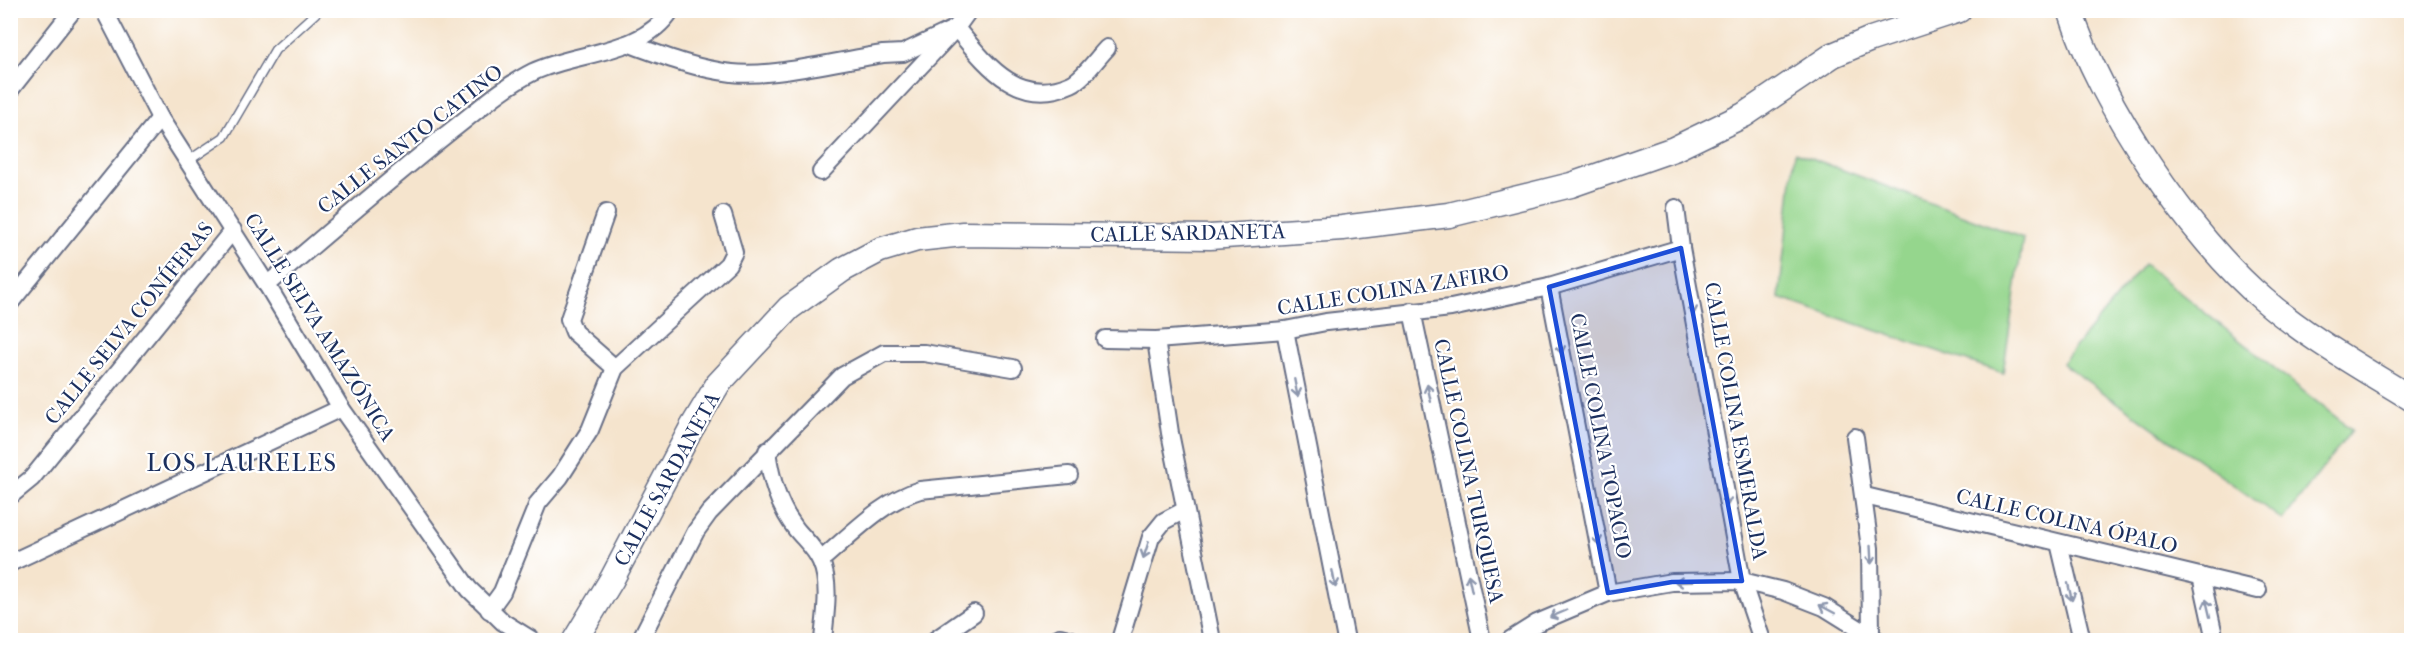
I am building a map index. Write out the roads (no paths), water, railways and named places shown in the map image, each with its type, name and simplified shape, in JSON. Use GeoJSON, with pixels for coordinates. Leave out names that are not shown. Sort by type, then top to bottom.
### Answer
{"type":"FeatureCollection","features":[{"type":"Feature","properties":{"kind":"street"},"geometry":{"type":"LineString","coordinates":[[10,90],[73,10]]}},
{"type":"Feature","properties":{"kind":"street","name":"CALLE SELVA AMAZÓNICA"},"geometry":{"type":"LineString","coordinates":[[104,10],[160,118],[233,230],[341,408],[469,589],[503,622],[532,640]]}},
{"type":"Feature","properties":{"kind":"street"},"geometry":{"type":"LineString","coordinates":[[630,44],[654,30],[670,10]]}},
{"type":"Feature","properties":{"kind":"street"},"geometry":{"type":"LineString","coordinates":[[821,172],[956,28],[969,10]]}},
{"type":"Feature","properties":{"kind":"street","name":"CALLE SARDANETA"},"geometry":{"type":"LineString","coordinates":[[575,640],[612,579],[691,429],[718,384],[789,308],[842,270],[880,250],[917,240],[963,234],[1210,237],[1342,228],[1449,215],[1571,185],[1674,149],[1744,116],[1833,55],[1871,39],[1959,10]]}},
{"type":"Feature","properties":{"kind":"street"},"geometry":{"type":"LineString","coordinates":[[2070,10],[2104,90],[2143,155],[2212,249],[2265,301],[2412,399]]}},
{"type":"Feature","properties":{"kind":"street"},"geometry":{"type":"LineString","coordinates":[[630,44],[701,68],[734,74],[903,53],[956,28]]}},
{"type":"Feature","properties":{"kind":"street"},"geometry":{"type":"LineString","coordinates":[[956,28],[985,62],[1021,89],[1041,91],[1072,84],[1107,48]]}},
{"type":"Feature","properties":{"kind":"street","name":"CALLE SANTO CATINO"},"geometry":{"type":"LineString","coordinates":[[267,285],[405,167],[498,93],[533,72],[573,57],[630,44]]}},
{"type":"Feature","properties":{"kind":"street"},"geometry":{"type":"LineString","coordinates":[[10,303],[160,118]]}},
{"type":"Feature","properties":{"kind":"street","name":"CALLE COLINA ESMERALDA"},"geometry":{"type":"LineString","coordinates":[[1676,208],[1681,248],[1743,581],[1762,640]]}},
{"type":"Feature","properties":{"kind":"street"},"geometry":{"type":"LineString","coordinates":[[606,213],[569,319],[574,332],[615,368]]}},
{"type":"Feature","properties":{"kind":"street"},"geometry":{"type":"LineString","coordinates":[[489,610],[502,592],[538,503],[560,477],[590,430],[615,368],[728,264],[734,252],[723,214]]}},
{"type":"Feature","properties":{"kind":"street","name":"CALLE SELVA CONÍFERAS"},"geometry":{"type":"LineString","coordinates":[[10,496],[32,478],[233,230]]}},
{"type":"Feature","properties":{"kind":"street","name":"CALLE COLINA ZAFIRO"},"geometry":{"type":"LineString","coordinates":[[1106,339],[1156,340],[1285,330],[1451,308],[1549,287],[1681,248]]}},
{"type":"Feature","properties":{"kind":"street","name":"CALLE COLINA TOPACIO"},"geometry":{"type":"LineString","coordinates":[[1549,287],[1608,593]]}},
{"type":"Feature","properties":{"kind":"street","name":"CALLE COLINA TURQUESA"},"geometry":{"type":"LineString","coordinates":[[1412,312],[1482,640]]}},
{"type":"Feature","properties":{"kind":"street"},"geometry":{"type":"LineString","coordinates":[[1285,330],[1346,640]]}},
{"type":"Feature","properties":{"kind":"street"},"geometry":{"type":"LineString","coordinates":[[1156,340],[1185,510],[1212,640]]}},
{"type":"Feature","properties":{"kind":"street"},"geometry":{"type":"LineString","coordinates":[[640,640],[696,531],[709,513],[842,376],[884,353],[924,353],[1013,368]]}},
{"type":"Feature","properties":{"kind":"street"},"geometry":{"type":"LineString","coordinates":[[10,563],[341,408]]}},
{"type":"Feature","properties":{"kind":"street"},"geometry":{"type":"LineString","coordinates":[[1855,437],[1865,496],[1874,638]]}},
{"type":"Feature","properties":{"kind":"street"},"geometry":{"type":"LineString","coordinates":[[767,451],[771,478],[780,502],[794,526],[821,560],[825,594],[823,640]]}},
{"type":"Feature","properties":{"kind":"street"},"geometry":{"type":"LineString","coordinates":[[821,560],[891,502],[905,494],[920,490],[1069,475]]}},
{"type":"Feature","properties":{"kind":"street","name":"CALLE COLINA ÓPALO"},"geometry":{"type":"LineString","coordinates":[[1865,496],[2258,590]]}},
{"type":"Feature","properties":{"kind":"street"},"geometry":{"type":"LineString","coordinates":[[1120,640],[1151,537],[1164,521],[1185,510]]}},
{"type":"Feature","properties":{"kind":"street"},"geometry":{"type":"LineString","coordinates":[[2059,543],[2082,640]]}},
{"type":"Feature","properties":{"kind":"street"},"geometry":{"type":"LineString","coordinates":[[2201,576],[2215,640]]}},
{"type":"Feature","properties":{"kind":"street"},"geometry":{"type":"LineString","coordinates":[[1510,640],[1537,623],[1608,593],[1672,582],[1743,581],[1783,591],[1824,607],[1874,638]]}},
{"type":"Feature","properties":{"kind":"street"},"geometry":{"type":"LineString","coordinates":[[934,640],[974,613]]}},
{"type":"Feature","properties":{"kind":"lane"},"geometry":{"type":"LineString","coordinates":[[188,161],[224,137],[275,50],[319,10]]}},
{"type":"Feature","properties":{"kind":"district","name":"LOS LAURELES"},"geometry":{"type":"Point","coordinates":[242,463]}}]}
